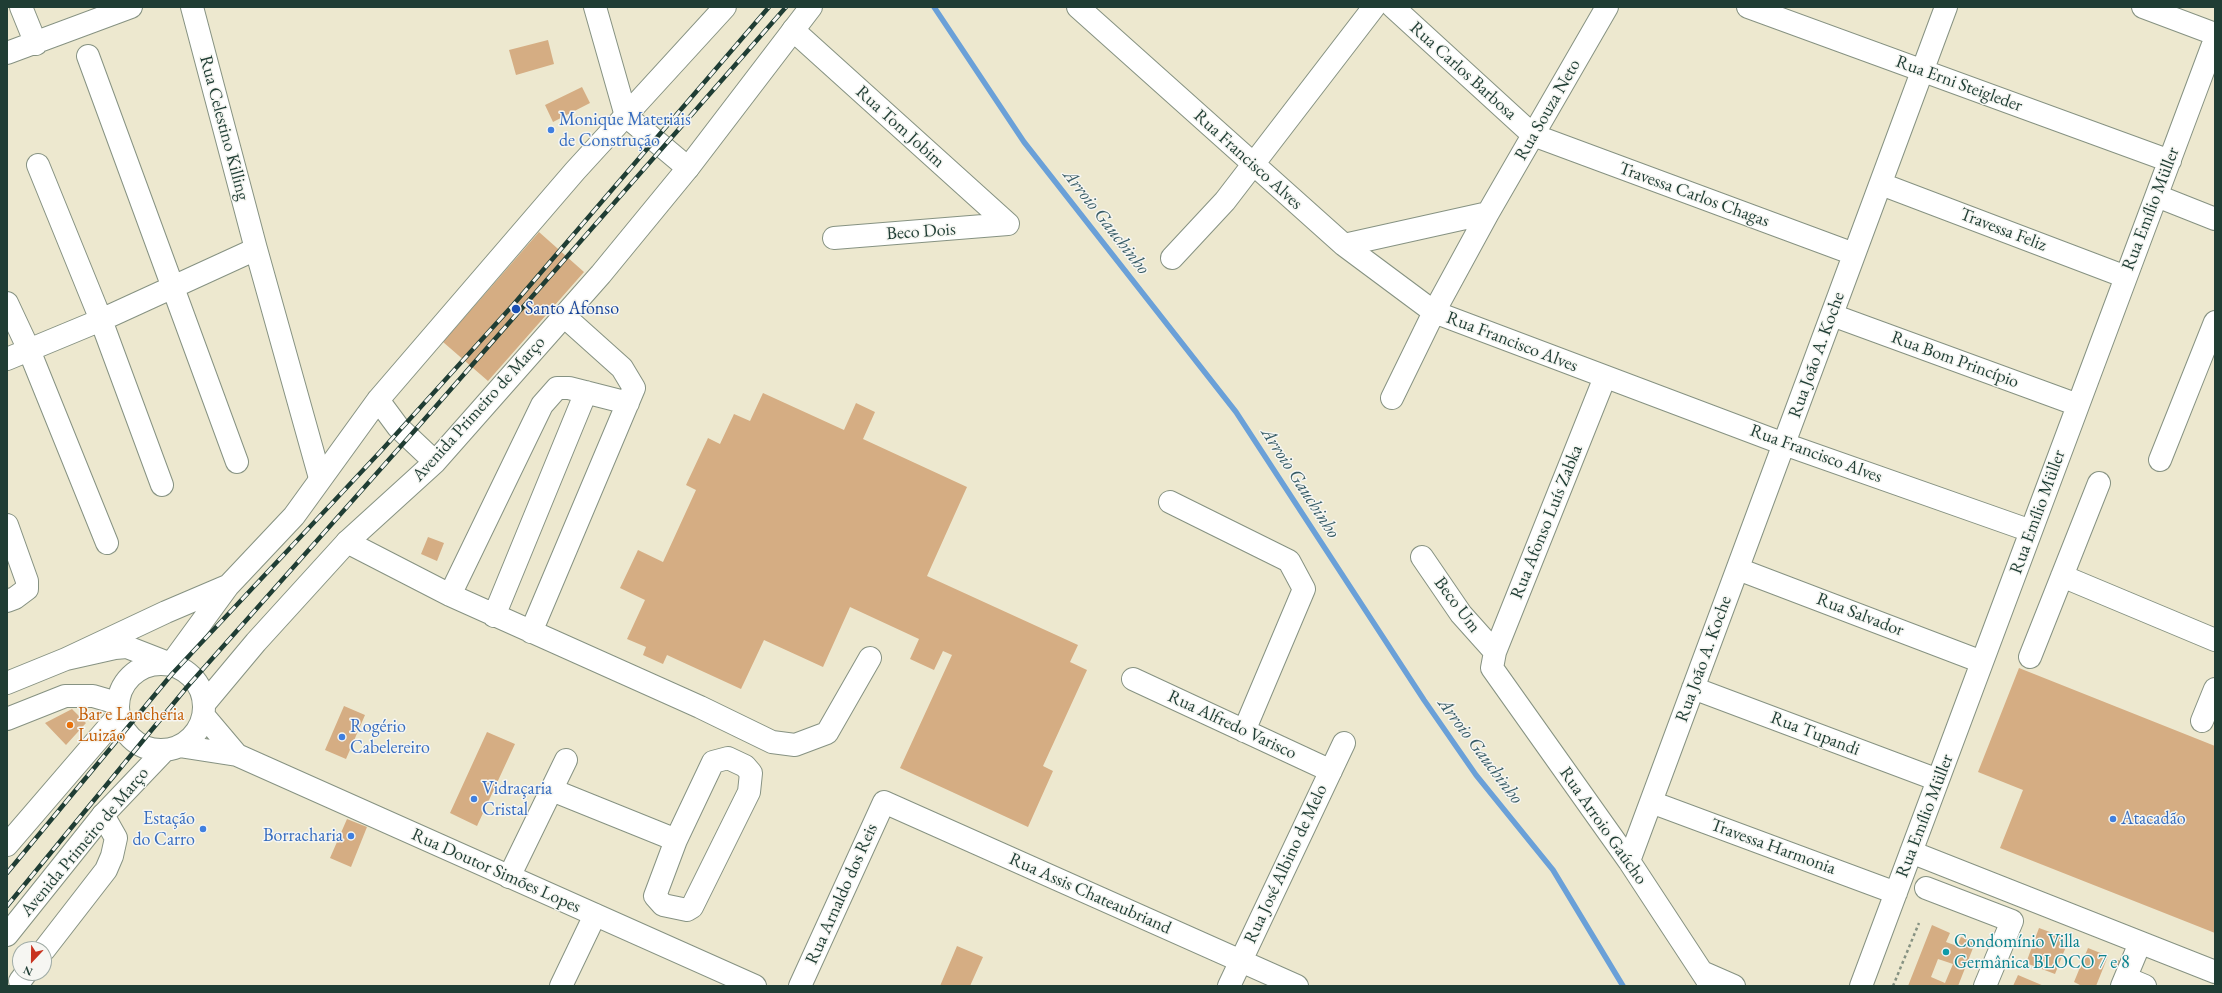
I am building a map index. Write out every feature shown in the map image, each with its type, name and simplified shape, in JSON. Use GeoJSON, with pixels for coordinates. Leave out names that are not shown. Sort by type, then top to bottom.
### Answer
{"type":"FeatureCollection","features":[{"type":"Feature","properties":{"kind":"street"},"geometry":{"type":"LineString","coordinates":[[21,7],[36,44]]}},
{"type":"Feature","properties":{"kind":"street"},"geometry":{"type":"LineString","coordinates":[[7,53],[36,44],[131,7]]}},
{"type":"Feature","properties":{"kind":"street","name":"Rua Celestino Killing"},"geometry":{"type":"LineString","coordinates":[[192,7],[256,249],[320,478]]}},
{"type":"Feature","properties":{"kind":"street"},"geometry":{"type":"LineString","coordinates":[[595,7],[626,116],[688,168]]}},
{"type":"Feature","properties":{"kind":"street"},"geometry":{"type":"LineString","coordinates":[[170,664],[228,586],[294,516],[320,478],[378,400],[498,257],[574,170],[626,116],[724,7]]}},
{"type":"Feature","properties":{"kind":"street","name":"Avenida Primeiro de Março"},"geometry":{"type":"LineString","coordinates":[[204,709],[256,642],[348,542],[435,462],[564,316],[688,168],[811,7]]}},
{"type":"Feature","properties":{"kind":"street","name":"Rua Francisco Alves"},"geometry":{"type":"LineString","coordinates":[[1078,7],[1253,166],[1344,245],[1434,312],[1784,444],[2031,531]]}},
{"type":"Feature","properties":{"kind":"street"},"geometry":{"type":"LineString","coordinates":[[1172,258],[1225,201],[1374,7]]}},
{"type":"Feature","properties":{"kind":"street","name":"Rua Carlos Barbosa"},"geometry":{"type":"LineString","coordinates":[[1393,7],[1533,135]]}},
{"type":"Feature","properties":{"kind":"street","name":"Rua Souza Neto"},"geometry":{"type":"LineString","coordinates":[[1392,398],[1434,312],[1488,213],[1607,7]]}},
{"type":"Feature","properties":{"kind":"street","name":"Rua Erni Steigleder"},"geometry":{"type":"LineString","coordinates":[[1748,7],[2170,161]]}},
{"type":"Feature","properties":{"kind":"street","name":"Rua João A. Koche"},"geometry":{"type":"LineString","coordinates":[[1629,861],[1946,7]]}},
{"type":"Feature","properties":{"kind":"street"},"geometry":{"type":"LineString","coordinates":[[2143,7],[2215,34]]}},
{"type":"Feature","properties":{"kind":"street","name":"Rua Tom Jobim"},"geometry":{"type":"LineString","coordinates":[[793,30],[1008,224]]}},
{"type":"Feature","properties":{"kind":"street","name":"Rua Emílio Müller"},"geometry":{"type":"LineString","coordinates":[[1861,986],[2215,39]]}},
{"type":"Feature","properties":{"kind":"street"},"geometry":{"type":"LineString","coordinates":[[88,56],[237,462]]}},
{"type":"Feature","properties":{"kind":"street","name":"Travessa Carlos Chagas"},"geometry":{"type":"LineString","coordinates":[[1533,135],[1854,254]]}},
{"type":"Feature","properties":{"kind":"street"},"geometry":{"type":"LineString","coordinates":[[38,165],[101,320],[162,485]]}},
{"type":"Feature","properties":{"kind":"street","name":"Travessa Feliz"},"geometry":{"type":"LineString","coordinates":[[1881,184],[2126,277]]}},
{"type":"Feature","properties":{"kind":"street"},"geometry":{"type":"LineString","coordinates":[[2157,196],[2215,219]]}},
{"type":"Feature","properties":{"kind":"street"},"geometry":{"type":"LineString","coordinates":[[1344,245],[1488,213]]}},
{"type":"Feature","properties":{"kind":"street","name":"Beco Dois"},"geometry":{"type":"LineString","coordinates":[[834,238],[1008,224]]}},
{"type":"Feature","properties":{"kind":"street"},"geometry":{"type":"LineString","coordinates":[[7,359],[101,320],[256,249]]}},
{"type":"Feature","properties":{"kind":"street"},"geometry":{"type":"LineString","coordinates":[[7,303],[29,350],[107,543]]}},
{"type":"Feature","properties":{"kind":"street","name":"Rua Bom Princípio"},"geometry":{"type":"LineString","coordinates":[[1832,315],[2078,405]]}},
{"type":"Feature","properties":{"kind":"street"},"geometry":{"type":"LineString","coordinates":[[531,632],[634,388],[622,368],[564,316]]}},
{"type":"Feature","properties":{"kind":"street"},"geometry":{"type":"LineString","coordinates":[[2160,460],[2215,322]]}},
{"type":"Feature","properties":{"kind":"street","name":"Rua Afonso Luís Zabka"},"geometry":{"type":"LineString","coordinates":[[1493,660],[1605,377]]}},
{"type":"Feature","properties":{"kind":"street"},"geometry":{"type":"LineString","coordinates":[[450,595],[542,405],[557,388],[569,388],[628,403]]}},
{"type":"Feature","properties":{"kind":"street"},"geometry":{"type":"LineString","coordinates":[[494,616],[586,392]]}},
{"type":"Feature","properties":{"kind":"street"},"geometry":{"type":"LineString","coordinates":[[378,400],[398,428],[435,462]]}},
{"type":"Feature","properties":{"kind":"street"},"geometry":{"type":"LineString","coordinates":[[2030,657],[2099,483]]}},
{"type":"Feature","properties":{"kind":"street"},"geometry":{"type":"LineString","coordinates":[[1170,502],[1289,561],[1304,589],[1244,731]]}},
{"type":"Feature","properties":{"kind":"street"},"geometry":{"type":"LineString","coordinates":[[7,525],[27,581],[27,589],[15,598],[7,601]]}},
{"type":"Feature","properties":{"kind":"street"},"geometry":{"type":"LineString","coordinates":[[348,542],[494,616],[700,707],[772,742],[795,745],[827,733],[870,658]]}},
{"type":"Feature","properties":{"kind":"street","name":"Beco Um"},"geometry":{"type":"LineString","coordinates":[[1422,557],[1493,660]]}},
{"type":"Feature","properties":{"kind":"street","name":"Rua Salvador"},"geometry":{"type":"LineString","coordinates":[[1738,569],[1982,662]]}},
{"type":"Feature","properties":{"kind":"street"},"geometry":{"type":"LineString","coordinates":[[2062,576],[2215,640]]}},
{"type":"Feature","properties":{"kind":"street"},"geometry":{"type":"LineString","coordinates":[[7,683],[66,659],[166,612],[228,586]]}},
{"type":"Feature","properties":{"kind":"street"},"geometry":{"type":"LineString","coordinates":[[66,659],[127,647],[183,669],[194,678],[201,689],[204,709],[199,729],[190,739],[172,748],[153,749],[141,745],[131,738],[123,728],[118,710],[123,686],[135,672],[145,666],[157,663],[170,664]]}},
{"type":"Feature","properties":{"kind":"street","name":"Rua Arroio Gaúcho"},"geometry":{"type":"LineString","coordinates":[[1493,660],[1707,979]]}},
{"type":"Feature","properties":{"kind":"street","name":"Rua Alfredo Varisco"},"geometry":{"type":"LineString","coordinates":[[1133,679],[1331,771]]}},
{"type":"Feature","properties":{"kind":"street","name":"Rua Tupandi"},"geometry":{"type":"LineString","coordinates":[[1693,688],[1938,780]]}},
{"type":"Feature","properties":{"kind":"street"},"geometry":{"type":"LineString","coordinates":[[2202,721],[2215,689]]}},
{"type":"Feature","properties":{"kind":"street"},"geometry":{"type":"LineString","coordinates":[[7,719],[65,696],[93,696],[118,710]]}},
{"type":"Feature","properties":{"kind":"street","name":"Rua Doutor Simões Lopes"},"geometry":{"type":"LineString","coordinates":[[204,709],[237,755]]}},
{"type":"Feature","properties":{"kind":"street"},"geometry":{"type":"LineString","coordinates":[[7,845],[118,710]]}},
{"type":"Feature","properties":{"kind":"street","name":"Rua José Albino de Melo"},"geometry":{"type":"LineString","coordinates":[[1229,986],[1344,742]]}},
{"type":"Feature","properties":{"kind":"street","name":"Avenida Primeiro de Março"},"geometry":{"type":"LineString","coordinates":[[7,935],[103,815],[172,748]]}},
{"type":"Feature","properties":{"kind":"street","name":"Rua Doutor Simões Lopes"},"geometry":{"type":"LineString","coordinates":[[172,748],[237,755],[509,878],[755,986]]}},
{"type":"Feature","properties":{"kind":"street"},"geometry":{"type":"LineString","coordinates":[[728,758],[745,766],[751,773],[749,792],[692,907],[687,910],[679,910],[663,905],[656,896],[659,881],[676,840],[713,762],[728,758]]}},
{"type":"Feature","properties":{"kind":"street"},"geometry":{"type":"LineString","coordinates":[[509,878],[566,760]]}},
{"type":"Feature","properties":{"kind":"street"},"geometry":{"type":"LineString","coordinates":[[552,790],[676,840]]}},
{"type":"Feature","properties":{"kind":"street","name":"Rua Assis Chateaubriand"},"geometry":{"type":"LineString","coordinates":[[884,802],[1297,986]]}},
{"type":"Feature","properties":{"kind":"street","name":"Rua Arnaldo dos Reis"},"geometry":{"type":"LineString","coordinates":[[800,986],[884,802]]}},
{"type":"Feature","properties":{"kind":"street","name":"Travessa Harmonia"},"geometry":{"type":"LineString","coordinates":[[1651,802],[1896,893]]}},
{"type":"Feature","properties":{"kind":"street"},"geometry":{"type":"LineString","coordinates":[[51,941],[110,863],[116,838],[103,815]]}},
{"type":"Feature","properties":{"kind":"street"},"geometry":{"type":"LineString","coordinates":[[1911,852],[2215,972]]}},
{"type":"Feature","properties":{"kind":"street"},"geometry":{"type":"LineString","coordinates":[[1926,888],[2012,921],[1985,986]]}},
{"type":"Feature","properties":{"kind":"street"},"geometry":{"type":"LineString","coordinates":[[561,986],[595,915]]}},
{"type":"Feature","properties":{"kind":"street"},"geometry":{"type":"LineString","coordinates":[[2131,983],[2140,943]]}},
{"type":"Feature","properties":{"kind":"street"},"geometry":{"type":"LineString","coordinates":[[1707,979],[1734,986]]}},
{"type":"Feature","properties":{"kind":"path"},"geometry":{"type":"LineString","coordinates":[[1893,986],[1919,923]]}},
{"type":"Feature","properties":{"kind":"building"},"geometry":{"type":"Polygon","coordinates":[[[548,40],[554,64],[516,75],[509,50],[548,40]]]}},
{"type":"Feature","properties":{"kind":"building"},"geometry":{"type":"Polygon","coordinates":[[[582,87],[590,103],[553,122],[545,105],[582,87]]]}},
{"type":"Feature","properties":{"kind":"building"},"geometry":{"type":"Polygon","coordinates":[[[539,232],[584,272],[488,381],[443,342],[539,232]]]}},
{"type":"Feature","properties":{"kind":"building"},"geometry":{"type":"Polygon","coordinates":[[[763,393],[844,430],[856,403],[875,412],[863,439],[967,487],[927,576],[1078,645],[1070,662],[1087,670],[1043,766],[1053,771],[1028,827],[900,768],[952,655],[943,651],[934,670],[910,659],[919,639],[850,607],[823,667],[764,640],[741,689],[667,655],[663,664],[643,655],[646,647],[627,639],[645,600],[620,588],[638,550],[663,562],[696,490],[686,485],[708,438],[720,444],[734,414],[750,421],[763,393]]]}},
{"type":"Feature","properties":{"kind":"building"},"geometry":{"type":"Polygon","coordinates":[[[428,537],[444,543],[437,561],[421,554],[428,537]]]}},
{"type":"Feature","properties":{"kind":"building","name":"Atacadão"},"geometry":{"type":"Polygon","coordinates":[[[2019,668],[2215,746],[2215,933],[2000,848],[2023,790],[1978,772],[2019,668]]]}},
{"type":"Feature","properties":{"kind":"building"},"geometry":{"type":"Polygon","coordinates":[[[344,706],[365,715],[346,759],[325,750],[344,706]]]}},
{"type":"Feature","properties":{"kind":"building"},"geometry":{"type":"Polygon","coordinates":[[[72,709],[86,723],[66,745],[45,723],[72,709]]]}},
{"type":"Feature","properties":{"kind":"building"},"geometry":{"type":"Polygon","coordinates":[[[487,732],[515,744],[477,826],[450,813],[487,732]]]}},
{"type":"Feature","properties":{"kind":"building"},"geometry":{"type":"Polygon","coordinates":[[[347,819],[367,827],[351,867],[330,858],[347,819]]]}},
{"type":"Feature","properties":{"kind":"building","name":"Condomínio Villa Germânica BLOCO 7 e 8"},"geometry":{"type":"Polygon","coordinates":[[[1932,925],[1950,933],[1946,942],[1957,946],[1961,937],[1975,943],[1958,986],[1908,986],[1932,925]],[[1938,959],[1931,977],[1945,983],[1953,964],[1938,959]]]}},
{"type":"Feature","properties":{"kind":"building"},"geometry":{"type":"Polygon","coordinates":[[[2039,928],[2069,939],[2055,974],[2026,963],[2039,928]]]}},
{"type":"Feature","properties":{"kind":"building"},"geometry":{"type":"Polygon","coordinates":[[[957,946],[983,957],[970,986],[940,986],[957,946]]]}},
{"type":"Feature","properties":{"kind":"building"},"geometry":{"type":"Polygon","coordinates":[[[2088,948],[2108,956],[2096,986],[2082,986],[2074,982],[2088,948]]]}},
{"type":"Feature","properties":{"kind":"building"},"geometry":{"type":"Polygon","coordinates":[[[2115,959],[2126,963],[2123,970],[2112,966],[2115,959]]]}},
{"type":"Feature","properties":{"kind":"building"},"geometry":{"type":"Polygon","coordinates":[[[2018,975],[2044,986],[2013,986],[2018,975]]]}},
{"type":"Feature","properties":{"kind":"waterway","name":"Arroio Gauchinho"},"geometry":{"type":"LineString","coordinates":[[934,7],[1024,142],[1236,412],[1424,700],[1476,775],[1553,870],[1623,986]]}},
{"type":"Feature","properties":{"kind":"railway"},"geometry":{"type":"LineString","coordinates":[[7,873],[172,674],[380,452],[513,305],[769,7]]}},
{"type":"Feature","properties":{"kind":"railway"},"geometry":{"type":"LineString","coordinates":[[7,906],[187,687],[409,437],[786,7]]}},
{"type":"Feature","properties":{"kind":"place","name":"Monique Materiais de Construção"},"geometry":{"type":"Point","coordinates":[551,130]}},
{"type":"Feature","properties":{"kind":"place","name":"Santo Afonso"},"geometry":{"type":"Point","coordinates":[516,309]}},
{"type":"Feature","properties":{"kind":"place","name":"Bar e Lancheria Luizão"},"geometry":{"type":"Point","coordinates":[70,725]}},
{"type":"Feature","properties":{"kind":"place","name":"Rogério Cabelereiro"},"geometry":{"type":"Point","coordinates":[342,737]}},
{"type":"Feature","properties":{"kind":"place","name":"Vidraçaria Cristal"},"geometry":{"type":"Point","coordinates":[474,799]}},
{"type":"Feature","properties":{"kind":"place","name":"Atacadão"},"geometry":{"type":"Point","coordinates":[2113,819]}},
{"type":"Feature","properties":{"kind":"place","name":"Estação do Carro"},"geometry":{"type":"Point","coordinates":[203,829]}},
{"type":"Feature","properties":{"kind":"place","name":"Borracharia"},"geometry":{"type":"Point","coordinates":[351,836]}},
{"type":"Feature","properties":{"kind":"place","name":"Condomínio Villa Germânica BLOCO 7 e 8"},"geometry":{"type":"Point","coordinates":[1946,952]}}]}
